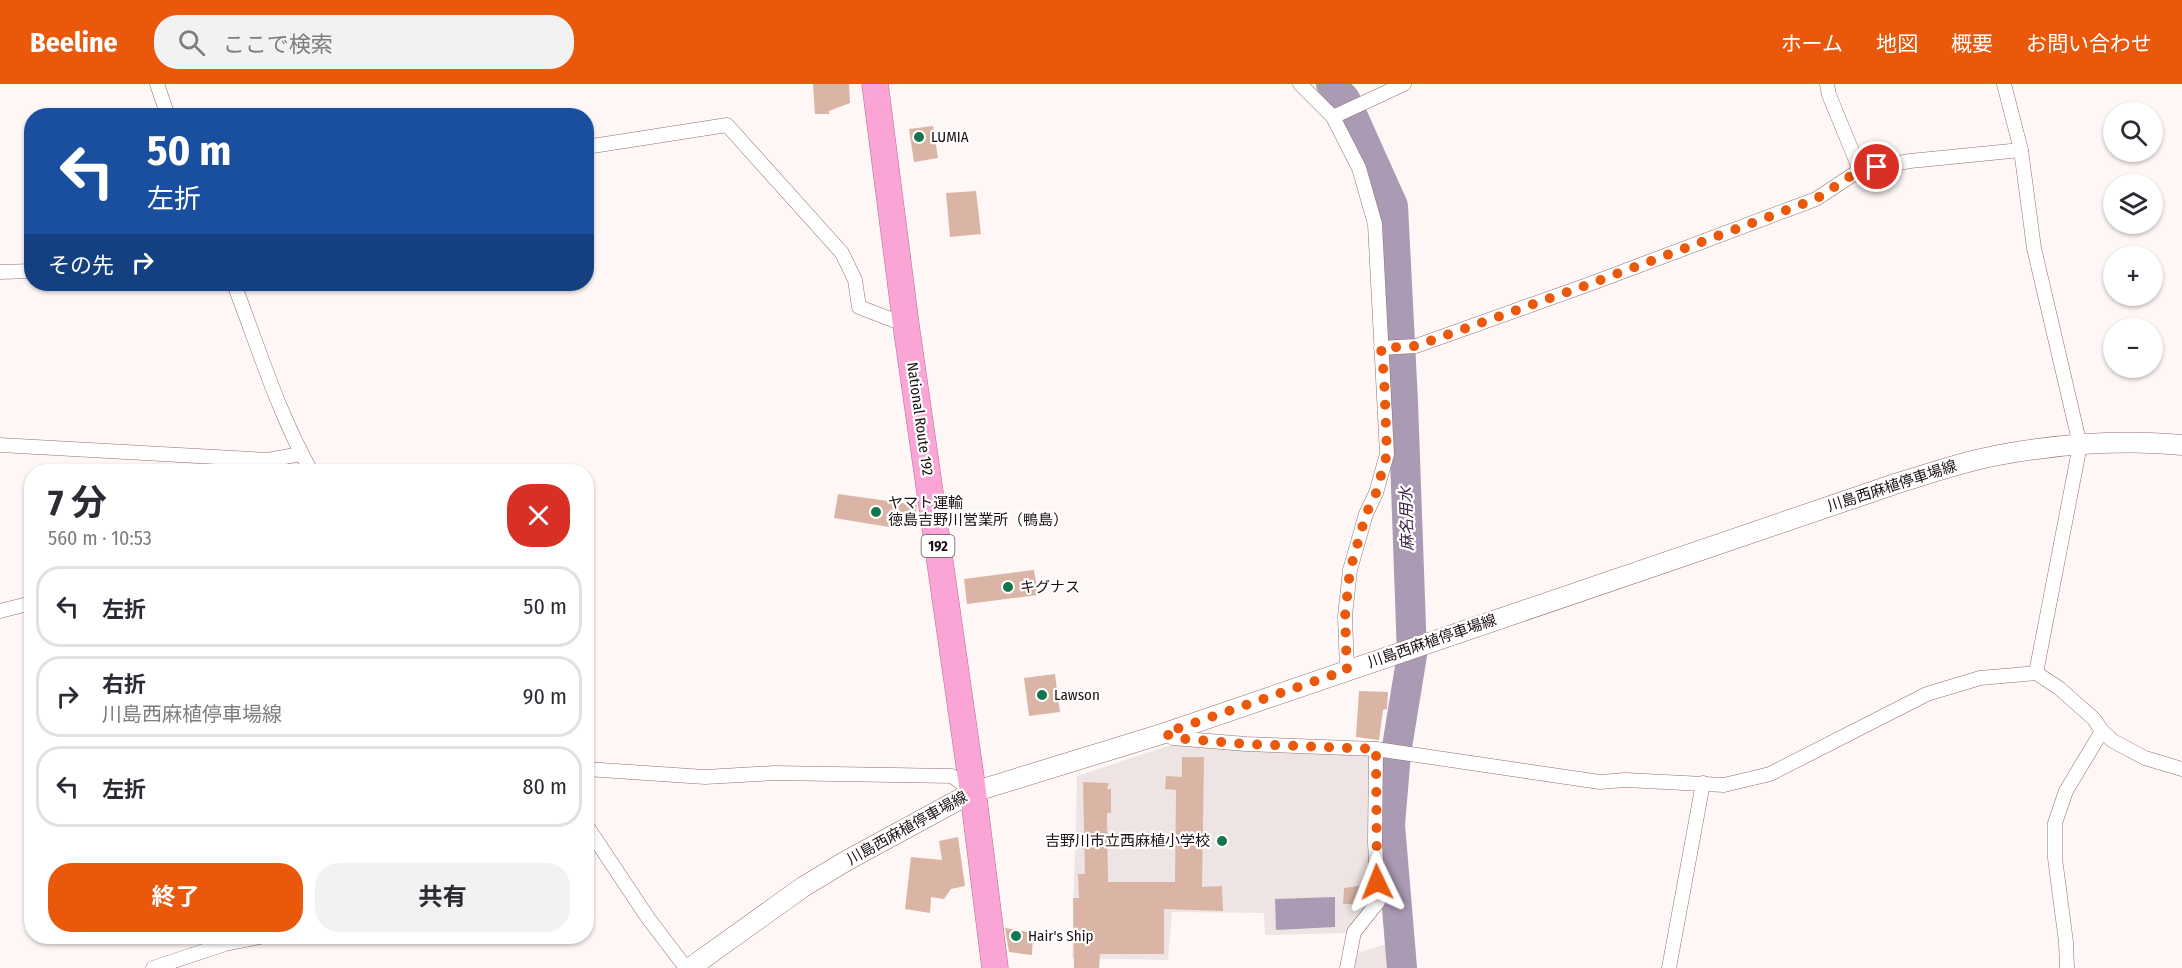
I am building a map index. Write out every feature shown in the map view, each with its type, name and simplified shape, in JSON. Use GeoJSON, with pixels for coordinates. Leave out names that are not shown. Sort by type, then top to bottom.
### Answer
{"type":"FeatureCollection","features":[{"type":"Feature","properties":{"kind":"highway","name":"National Route 192"},"geometry":{"type":"LineString","coordinates":[[876,88],[906,325],[995,968]]}},
{"type":"Feature","properties":{"kind":"main road","name":"川島西麻植停車場線"},"geometry":{"type":"LineString","coordinates":[[688,968],[804,887],[846,861],[972,792],[1165,733],[1432,640],[1898,483],[1998,455],[2080,445],[2139,443],[2182,445]]}},
{"type":"Feature","properties":{"kind":"street"},"geometry":{"type":"LineString","coordinates":[[157,84],[165,108]]}},
{"type":"Feature","properties":{"kind":"street"},"geometry":{"type":"LineString","coordinates":[[1300,84],[1333,117],[1359,168],[1376,225],[1387,454],[1350,570],[1345,616],[1347,670]]}},
{"type":"Feature","properties":{"kind":"street"},"geometry":{"type":"LineString","coordinates":[[1333,117],[1404,84]]}},
{"type":"Feature","properties":{"kind":"street"},"geometry":{"type":"LineString","coordinates":[[1827,84],[1860,170]]}},
{"type":"Feature","properties":{"kind":"street"},"geometry":{"type":"LineString","coordinates":[[2004,84],[2021,150],[2034,248],[2080,445],[2036,673]]}},
{"type":"Feature","properties":{"kind":"street"},"geometry":{"type":"LineString","coordinates":[[594,146],[727,125],[842,253],[855,280],[859,307],[906,325]]}},
{"type":"Feature","properties":{"kind":"street"},"geometry":{"type":"LineString","coordinates":[[1381,348],[1416,346],[1587,285],[1816,199],[1860,170],[1910,161],[2021,150]]}},
{"type":"Feature","properties":{"kind":"street"},"geometry":{"type":"LineString","coordinates":[[0,272],[24,271]]}},
{"type":"Feature","properties":{"kind":"street"},"geometry":{"type":"LineString","coordinates":[[237,291],[266,369],[307,464]]}},
{"type":"Feature","properties":{"kind":"street"},"geometry":{"type":"LineString","coordinates":[[0,445],[267,460],[301,454]]}},
{"type":"Feature","properties":{"kind":"street"},"geometry":{"type":"LineString","coordinates":[[0,611],[24,605]]}},
{"type":"Feature","properties":{"kind":"street"},"geometry":{"type":"LineString","coordinates":[[1165,733],[1173,738],[1246,744],[1378,750],[1600,782],[1624,780],[1724,785],[1770,774],[1927,694],[1980,678],[2036,673],[2059,688],[2094,719],[2113,741],[2145,758],[2182,768]]}},
{"type":"Feature","properties":{"kind":"street"},"geometry":{"type":"LineString","coordinates":[[2067,968],[2066,942],[2055,858],[2055,823],[2066,791],[2102,731]]}},
{"type":"Feature","properties":{"kind":"street"},"geometry":{"type":"LineString","coordinates":[[1347,968],[1354,932],[1378,902],[1375,842],[1378,750]]}},
{"type":"Feature","properties":{"kind":"street"},"geometry":{"type":"LineString","coordinates":[[594,770],[705,777],[775,773],[952,776],[972,792]]}},
{"type":"Feature","properties":{"kind":"street"},"geometry":{"type":"LineString","coordinates":[[1669,968],[1703,783]]}},
{"type":"Feature","properties":{"kind":"street"},"geometry":{"type":"LineString","coordinates":[[594,837],[648,918],[688,968]]}},
{"type":"Feature","properties":{"kind":"street"},"geometry":{"type":"LineString","coordinates":[[153,968],[225,944]]}},
{"type":"Feature","properties":{"kind":"shaded area","name":"吉野川市立西麻植小学校"},"geometry":{"type":"Polygon","coordinates":[[[1171,745],[1368,754],[1371,906],[1348,933],[1265,935],[1264,913],[1172,912],[1168,960],[1072,958],[1077,776],[1171,745]]]}},
{"type":"Feature","properties":{"kind":"shaded area"},"geometry":{"type":"Polygon","coordinates":[[[1335,897],[1335,927],[1276,930],[1275,899],[1335,897]]]}},
{"type":"Feature","properties":{"kind":"shaded area"},"geometry":{"type":"Polygon","coordinates":[[[1392,942],[1396,968],[1353,968],[1355,954],[1392,942]]]}},
{"type":"Feature","properties":{"kind":"building"},"geometry":{"type":"Polygon","coordinates":[[[813,84],[849,84],[850,103],[829,111],[829,114],[815,114],[813,84]]]}},
{"type":"Feature","properties":{"kind":"building"},"geometry":{"type":"Polygon","coordinates":[[[933,126],[938,158],[914,162],[909,129],[933,126]]]}},
{"type":"Feature","properties":{"kind":"building"},"geometry":{"type":"Polygon","coordinates":[[[976,191],[981,234],[950,237],[946,193],[976,191]]]}},
{"type":"Feature","properties":{"kind":"building"},"geometry":{"type":"Polygon","coordinates":[[[838,494],[917,505],[914,528],[889,527],[834,518],[838,494]]]}},
{"type":"Feature","properties":{"kind":"building"},"geometry":{"type":"Polygon","coordinates":[[[1034,570],[1038,595],[967,604],[964,579],[1034,570]]]}},
{"type":"Feature","properties":{"kind":"building","name":"Lawson"},"geometry":{"type":"Polygon","coordinates":[[[1055,674],[1060,712],[1029,716],[1024,678],[1055,674]]]}},
{"type":"Feature","properties":{"kind":"building"},"geometry":{"type":"Polygon","coordinates":[[[1359,691],[1388,692],[1387,709],[1383,710],[1379,740],[1356,737],[1359,691]]]}},
{"type":"Feature","properties":{"kind":"building"},"geometry":{"type":"Polygon","coordinates":[[[1182,757],[1204,757],[1202,887],[1222,886],[1223,911],[1164,909],[1164,954],[1100,954],[1099,968],[1074,968],[1073,898],[1079,898],[1078,874],[1085,874],[1083,782],[1109,783],[1107,789],[1111,789],[1111,813],[1107,813],[1108,882],[1175,882],[1176,790],[1165,789],[1166,776],[1182,777],[1182,757]]]}},
{"type":"Feature","properties":{"kind":"building"},"geometry":{"type":"Polygon","coordinates":[[[958,837],[965,886],[951,889],[944,899],[931,897],[930,913],[905,909],[911,857],[942,860],[939,841],[958,837]]]}},
{"type":"Feature","properties":{"kind":"building"},"geometry":{"type":"Polygon","coordinates":[[[1365,885],[1368,900],[1365,904],[1343,904],[1344,888],[1365,885]]]}},
{"type":"Feature","properties":{"kind":"building"},"geometry":{"type":"Polygon","coordinates":[[[1005,928],[1033,933],[1032,955],[1009,952],[1005,928]]]}},
{"type":"Feature","properties":{"kind":"waterway","name":"麻名用水"},"geometry":{"type":"LineString","coordinates":[[1331,84],[1345,99],[1393,206],[1412,655],[1396,753],[1390,825],[1402,968]]}},
{"type":"Feature","properties":{"kind":"place","name":"LUMIA"},"geometry":{"type":"Point","coordinates":[919,137]}},
{"type":"Feature","properties":{"kind":"place","name":"ヤマト運輸 徳島吉野川営業所（鴨島）"},"geometry":{"type":"Point","coordinates":[876,512]}},
{"type":"Feature","properties":{"kind":"place","name":"キグナス"},"geometry":{"type":"Point","coordinates":[1008,587]}},
{"type":"Feature","properties":{"kind":"place","name":"Lawson"},"geometry":{"type":"Point","coordinates":[1042,695]}},
{"type":"Feature","properties":{"kind":"place","name":"吉野川市立西麻植小学校"},"geometry":{"type":"Point","coordinates":[1222,841]}},
{"type":"Feature","properties":{"kind":"place","name":"Hair's Ship"},"geometry":{"type":"Point","coordinates":[1016,936]}},
{"type":"Feature","properties":{"kind":"route"},"geometry":{"type":"LineString","coordinates":[[1377,882],[1376,749],[1246,744],[1173,738],[1165,733],[1347,670],[1345,616],[1350,570],[1387,454],[1381,348],[1416,346],[1587,285],[1816,199],[1860,170],[1877,167]]}}]}
